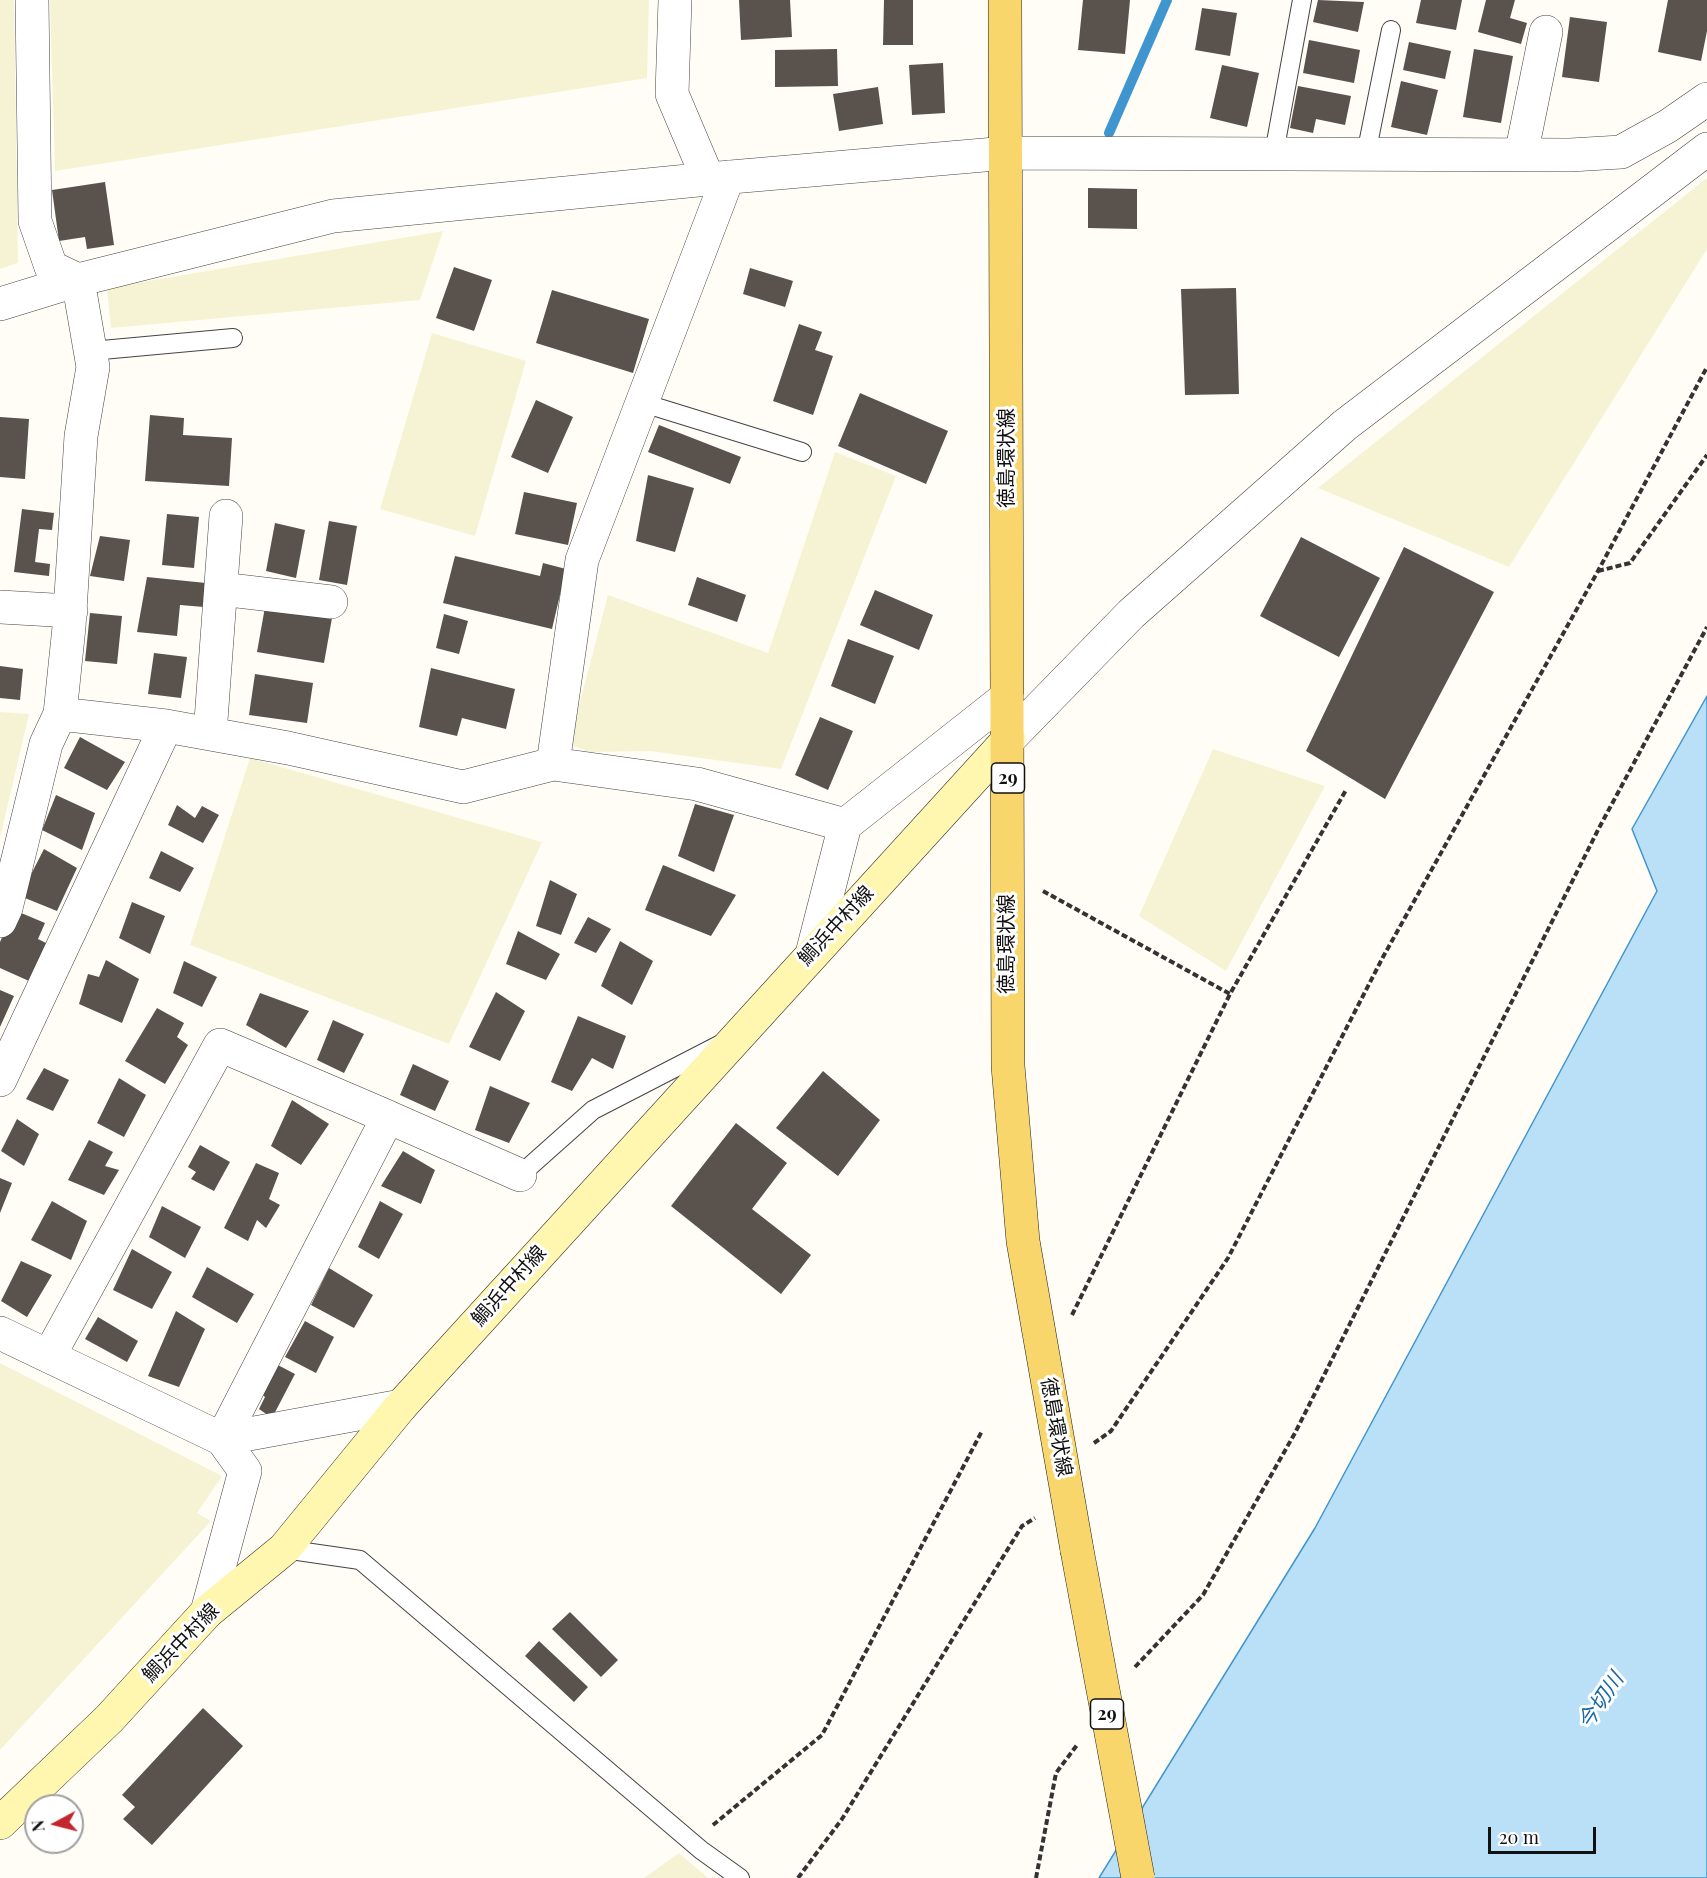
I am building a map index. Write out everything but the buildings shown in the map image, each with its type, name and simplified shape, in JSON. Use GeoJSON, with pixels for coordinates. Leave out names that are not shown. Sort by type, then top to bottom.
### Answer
{"type":"FeatureCollection","features":[{"type":"Feature","properties":{"kind":"main road","name":"徳島環状線"},"geometry":{"type":"LineString","coordinates":[[1005,0],[1009,739],[1008,1066],[1023,1241],[1138,1878]]}},
{"type":"Feature","properties":{"kind":"main road","name":"鯛浜中村線"},"geometry":{"type":"LineString","coordinates":[[0,1823],[109,1719],[207,1612],[284,1549],[401,1406],[813,950],[1009,739]]}},
{"type":"Feature","properties":{"kind":"street"},"geometry":{"type":"LineString","coordinates":[[32,0],[35,221],[51,267],[78,280]]}},
{"type":"Feature","properties":{"kind":"street"},"geometry":{"type":"LineString","coordinates":[[553,764],[582,560],[643,403],[718,178],[672,94],[675,0]]}},
{"type":"Feature","properties":{"kind":"street"},"geometry":{"type":"LineString","coordinates":[[1521,155],[1546,32]]}},
{"type":"Feature","properties":{"kind":"street"},"geometry":{"type":"LineString","coordinates":[[0,304],[78,280],[333,216],[718,178],[1007,153],[1521,155],[1621,152],[1668,126],[1707,99]]}},
{"type":"Feature","properties":{"kind":"street"},"geometry":{"type":"LineString","coordinates":[[1009,739],[1131,614],[1345,425],[1707,149]]}},
{"type":"Feature","properties":{"kind":"street"},"geometry":{"type":"LineString","coordinates":[[0,921],[6,908],[46,744],[60,714],[70,611],[81,436],[93,367],[78,280]]}},
{"type":"Feature","properties":{"kind":"street"},"geometry":{"type":"LineString","coordinates":[[210,734],[226,516]]}},
{"type":"Feature","properties":{"kind":"street"},"geometry":{"type":"LineString","coordinates":[[221,589],[331,602]]}},
{"type":"Feature","properties":{"kind":"street"},"geometry":{"type":"LineString","coordinates":[[0,607],[70,611]]}},
{"type":"Feature","properties":{"kind":"street"},"geometry":{"type":"LineString","coordinates":[[813,950],[845,825],[1007,697]]}},
{"type":"Feature","properties":{"kind":"street"},"geometry":{"type":"LineString","coordinates":[[60,714],[166,726],[288,748],[463,787],[553,764],[697,784],[845,825]]}},
{"type":"Feature","properties":{"kind":"street"},"geometry":{"type":"LineString","coordinates":[[0,1080],[166,726]]}},
{"type":"Feature","properties":{"kind":"street"},"geometry":{"type":"LineString","coordinates":[[49,1356],[220,1045],[520,1175]]}},
{"type":"Feature","properties":{"kind":"street"},"geometry":{"type":"LineString","coordinates":[[222,1438],[388,1117]]}},
{"type":"Feature","properties":{"kind":"street"},"geometry":{"type":"LineString","coordinates":[[0,1333],[222,1438],[245,1471],[207,1612]]}},
{"type":"Feature","properties":{"kind":"street"},"geometry":{"type":"LineString","coordinates":[[222,1438],[401,1406]]}},
{"type":"Feature","properties":{"kind":"lane"},"geometry":{"type":"LineString","coordinates":[[1274,153],[1302,0]]}},
{"type":"Feature","properties":{"kind":"lane"},"geometry":{"type":"LineString","coordinates":[[1366,154],[1391,30]]}},
{"type":"Feature","properties":{"kind":"lane"},"geometry":{"type":"LineString","coordinates":[[91,351],[233,338]]}},
{"type":"Feature","properties":{"kind":"lane"},"geometry":{"type":"LineString","coordinates":[[643,403],[802,452]]}},
{"type":"Feature","properties":{"kind":"lane"},"geometry":{"type":"LineString","coordinates":[[520,1175],[593,1110],[735,1036]]}},
{"type":"Feature","properties":{"kind":"lane"},"geometry":{"type":"LineString","coordinates":[[284,1549],[360,1560],[693,1842],[740,1878]]}},
{"type":"Feature","properties":{"kind":"path"},"geometry":{"type":"LineString","coordinates":[[798,1878],[842,1819],[1022,1526],[1111,1431],[1227,1258],[1383,957],[1598,571],[1707,367]]}},
{"type":"Feature","properties":{"kind":"path"},"geometry":{"type":"LineString","coordinates":[[1598,571],[1630,563],[1707,455]]}},
{"type":"Feature","properties":{"kind":"path"},"geometry":{"type":"LineString","coordinates":[[1130,1671],[1203,1595],[1295,1433],[1599,828],[1707,627]]}},
{"type":"Feature","properties":{"kind":"path"},"geometry":{"type":"LineString","coordinates":[[1041,1344],[1070,1319],[1230,994],[1346,790]]}},
{"type":"Feature","properties":{"kind":"path"},"geometry":{"type":"LineString","coordinates":[[1040,889],[1230,994]]}},
{"type":"Feature","properties":{"kind":"path"},"geometry":{"type":"LineString","coordinates":[[693,1842],[822,1735],[982,1431]]}},
{"type":"Feature","properties":{"kind":"path"},"geometry":{"type":"LineString","coordinates":[[1036,1878],[1056,1773],[1083,1736]]}},
{"type":"Feature","properties":{"kind":"shaded area"},"geometry":{"type":"Polygon","coordinates":[[[0,0],[14,0],[18,263],[0,269],[0,0]]]}},
{"type":"Feature","properties":{"kind":"shaded area"},"geometry":{"type":"Polygon","coordinates":[[[50,0],[649,0],[647,78],[55,171],[50,0]]]}},
{"type":"Feature","properties":{"kind":"shaded area"},"geometry":{"type":"Polygon","coordinates":[[[1707,178],[1707,249],[1509,567],[1318,488],[1707,178]]]}},
{"type":"Feature","properties":{"kind":"shaded area"},"geometry":{"type":"Polygon","coordinates":[[[443,231],[420,300],[111,328],[107,288],[443,231]]]}},
{"type":"Feature","properties":{"kind":"shaded area"},"geometry":{"type":"Polygon","coordinates":[[[432,333],[526,361],[475,536],[380,509],[432,333]]]}},
{"type":"Feature","properties":{"kind":"shaded area"},"geometry":{"type":"Polygon","coordinates":[[[835,452],[896,476],[781,769],[650,751],[589,752],[569,744],[608,595],[768,653],[835,452]]]}},
{"type":"Feature","properties":{"kind":"shaded area"},"geometry":{"type":"Polygon","coordinates":[[[0,712],[29,714],[0,838],[0,712]]]}},
{"type":"Feature","properties":{"kind":"shaded area"},"geometry":{"type":"Polygon","coordinates":[[[1213,749],[1325,786],[1226,971],[1139,916],[1213,749]]]}},
{"type":"Feature","properties":{"kind":"shaded area"},"geometry":{"type":"Polygon","coordinates":[[[250,758],[542,842],[449,1044],[190,945],[250,758]]]}},
{"type":"Feature","properties":{"kind":"shaded area"},"geometry":{"type":"Polygon","coordinates":[[[0,1363],[222,1476],[197,1513],[211,1521],[0,1750],[0,1363]]]}},
{"type":"Feature","properties":{"kind":"shaded area"},"geometry":{"type":"Polygon","coordinates":[[[679,1853],[708,1878],[644,1878],[679,1853]]]}},
{"type":"Feature","properties":{"kind":"water","name":"今切川"},"geometry":{"type":"Polygon","coordinates":[[[1707,696],[1707,1878],[1099,1878],[1315,1528],[1657,891],[1632,829],[1707,696]]]}},
{"type":"Feature","properties":{"kind":"waterway"},"geometry":{"type":"LineString","coordinates":[[1109,133],[1167,0]]}}]}
